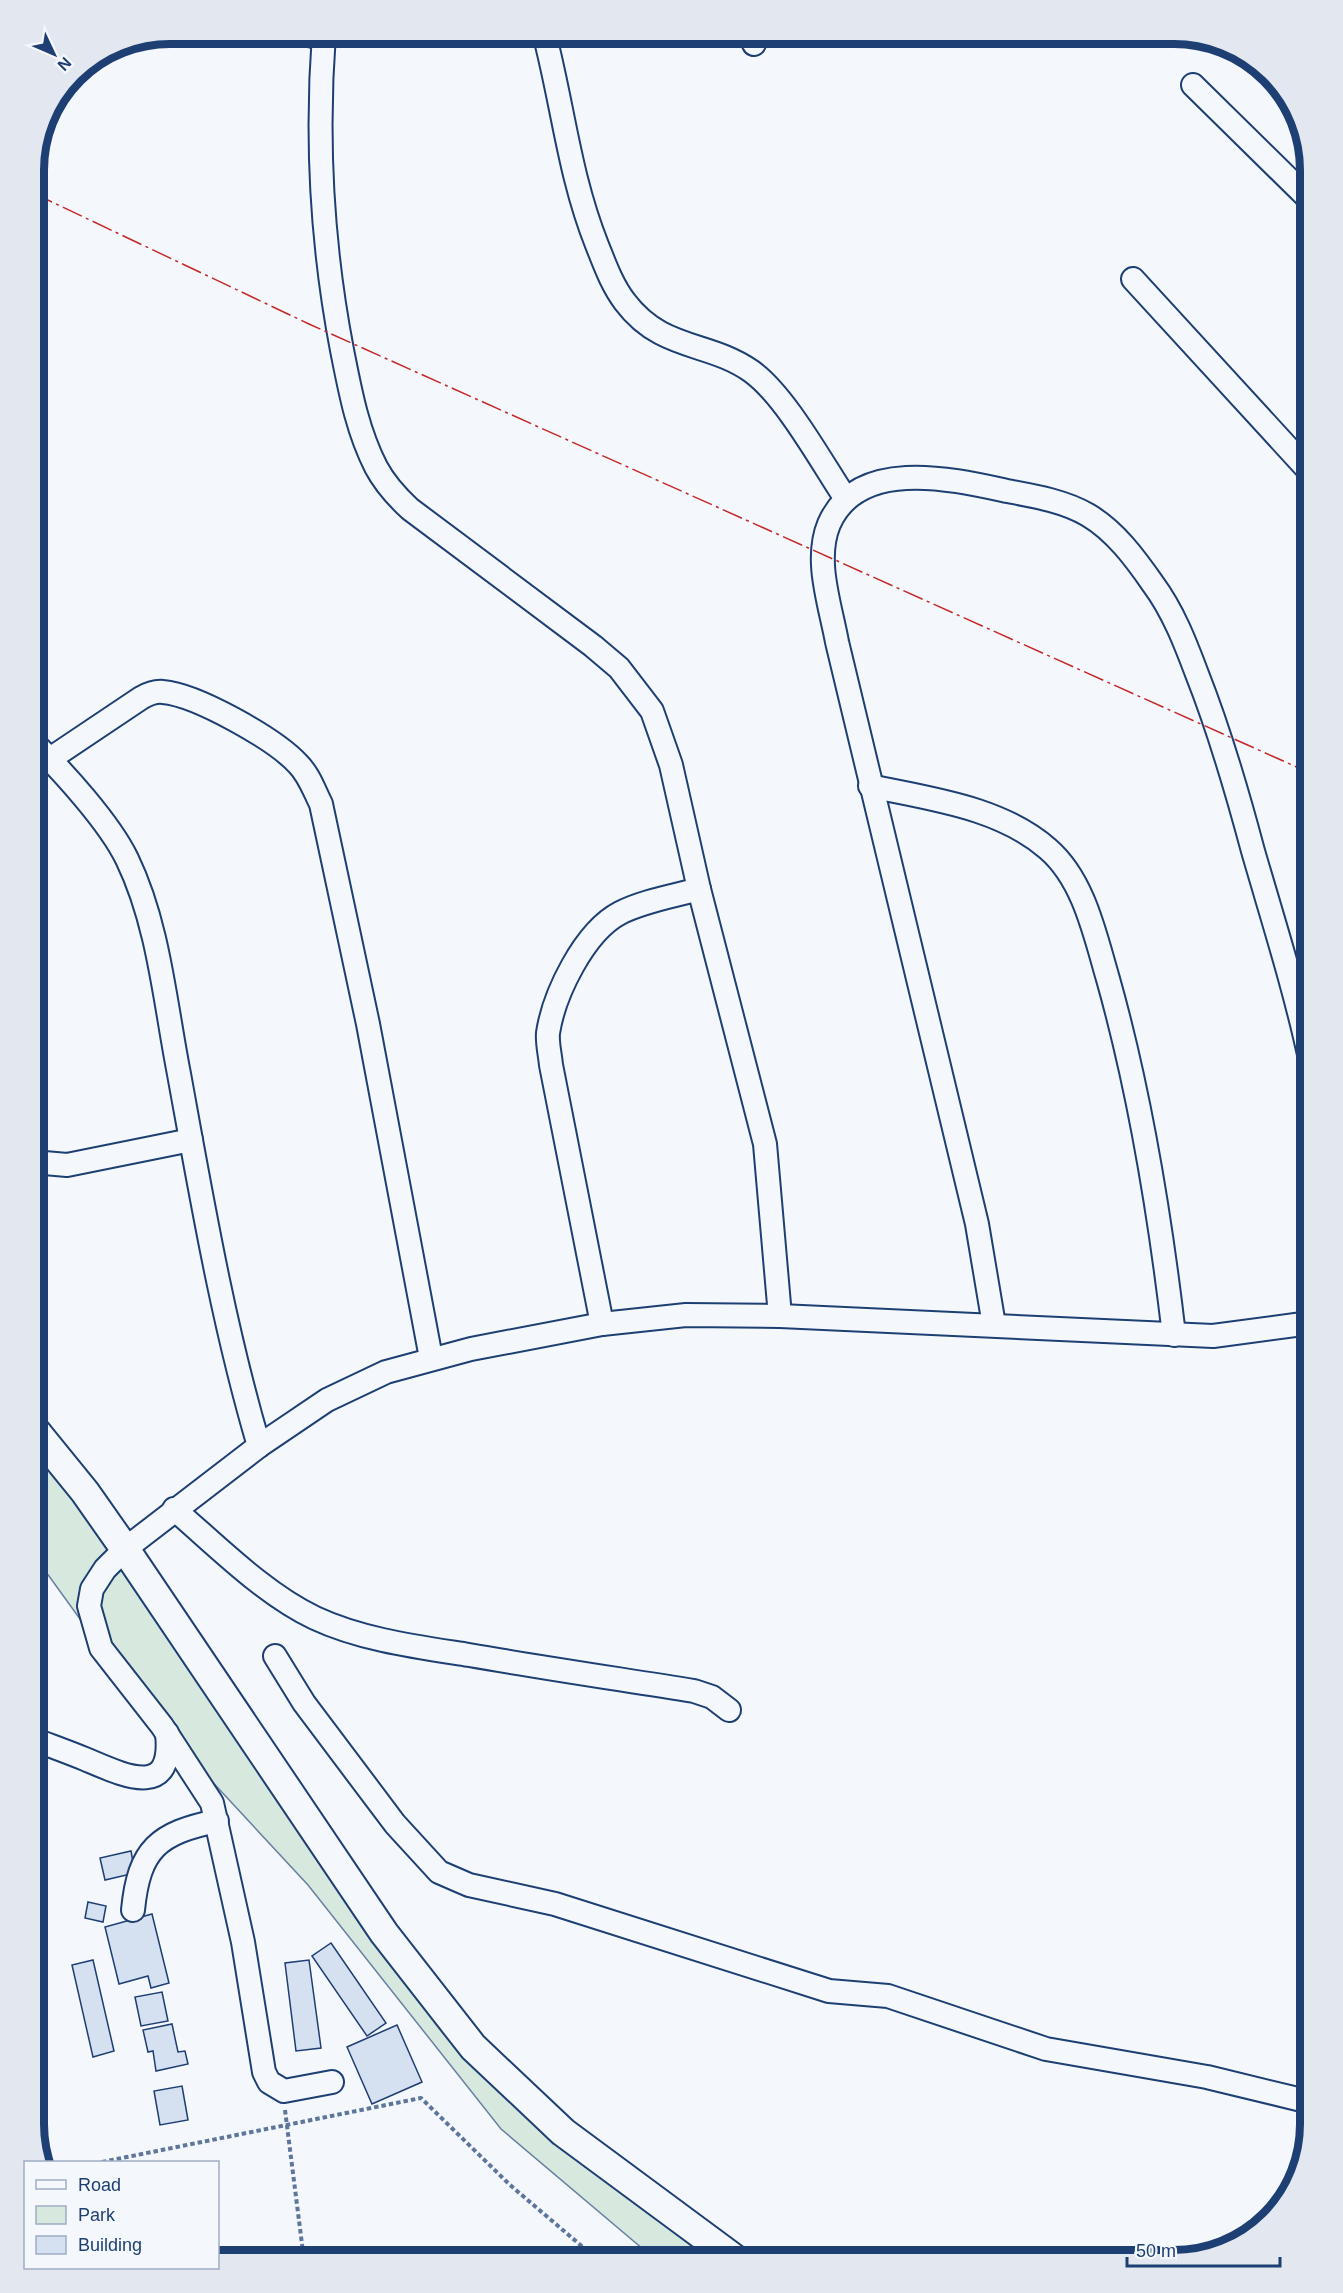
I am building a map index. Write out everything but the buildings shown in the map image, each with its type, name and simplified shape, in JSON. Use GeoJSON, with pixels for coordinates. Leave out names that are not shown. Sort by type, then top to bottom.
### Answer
{"type":"FeatureCollection","features":[{"type":"Feature","properties":{"kind":"main road"},"geometry":{"type":"LineString","coordinates":[[44,1441],[85,1491],[384,1934],[472,2047],[563,2132],[722,2250]]}},
{"type":"Feature","properties":{"kind":"street"},"geometry":{"type":"LineString","coordinates":[[324,44],[321,115],[327,256],[332,299],[353,408],[365,442],[376,468],[392,492],[410,509],[593,646],[636,688],[652,711],[671,765],[699,889],[765,1144],[780,1316]]}},
{"type":"Feature","properties":{"kind":"street"},"geometry":{"type":"LineString","coordinates":[[546,44],[573,178],[592,233],[615,288],[652,330],[668,339],[737,363],[761,379],[788,413],[846,499]]}},
{"type":"Feature","properties":{"kind":"street"},"geometry":{"type":"LineString","coordinates":[[1193,86],[1300,190]]}},
{"type":"Feature","properties":{"kind":"street"},"geometry":{"type":"LineString","coordinates":[[1134,279],[1300,461]]}},
{"type":"Feature","properties":{"kind":"street"},"geometry":{"type":"LineString","coordinates":[[994,1324],[978,1224],[870,786],[837,642],[823,563],[823,544],[830,522],[846,499],[866,487],[900,479],[934,478],[973,484],[1074,508],[1112,533],[1168,607],[1182,635],[1221,735],[1300,1023]]}},
{"type":"Feature","properties":{"kind":"street"},"geometry":{"type":"LineString","coordinates":[[50,759],[141,698],[157,692],[166,692],[202,705],[256,732],[298,763],[309,779],[321,804],[369,1024],[431,1358]]}},
{"type":"Feature","properties":{"kind":"street"},"geometry":{"type":"LineString","coordinates":[[44,753],[106,828],[126,857],[148,915],[217,1285],[259,1446]]}},
{"type":"Feature","properties":{"kind":"street"},"geometry":{"type":"LineString","coordinates":[[870,786],[961,805],[1029,835],[1062,863],[1077,887],[1102,960],[1136,1086],[1160,1225],[1174,1335]]}},
{"type":"Feature","properties":{"kind":"street"},"geometry":{"type":"LineString","coordinates":[[602,1324],[551,1065],[548,1036],[551,1018],[578,956],[608,920],[621,912],[699,889]]}},
{"type":"Feature","properties":{"kind":"street"},"geometry":{"type":"LineString","coordinates":[[44,1163],[67,1165],[191,1140]]}},
{"type":"Feature","properties":{"kind":"street"},"geometry":{"type":"LineString","coordinates":[[332,2082],[284,2091],[269,2082],[264,2072],[243,1942],[217,1821],[204,1786],[101,1648],[92,1623],[89,1606],[92,1589],[105,1569],[125,1549],[174,1509],[259,1446],[346,1389],[386,1372],[431,1358],[602,1324],[686,1315],[780,1316],[994,1324],[1174,1335],[1244,1334],[1300,1325]]}},
{"type":"Feature","properties":{"kind":"street"},"geometry":{"type":"LineString","coordinates":[[174,1509],[245,1570],[283,1598],[314,1617],[345,1629],[413,1646],[694,1691],[712,1697],[729,1710]]}},
{"type":"Feature","properties":{"kind":"street"},"geometry":{"type":"LineString","coordinates":[[275,1656],[304,1703],[388,1814],[439,1872],[469,1885],[555,1904],[829,1991],[888,1996],[1046,2049],[1207,2077],[1300,2100]]}},
{"type":"Feature","properties":{"kind":"street"},"geometry":{"type":"LineString","coordinates":[[44,1743],[120,1774],[147,1778],[158,1774],[168,1758],[166,1733]]}},
{"type":"Feature","properties":{"kind":"street"},"geometry":{"type":"LineString","coordinates":[[133,1910],[136,1880],[148,1856],[170,1835],[193,1826],[217,1821]]}},
{"type":"Feature","properties":{"kind":"path"},"geometry":{"type":"LineString","coordinates":[[284,2091],[285,2124],[302,2249]]}},
{"type":"Feature","properties":{"kind":"path"},"geometry":{"type":"LineString","coordinates":[[111,2161],[421,2098],[510,2185],[586,2249]]}},
{"type":"Feature","properties":{"kind":"green space"},"geometry":{"type":"Polygon","coordinates":[[[44,1443],[473,2047],[723,2250],[644,2249],[501,2129],[308,1885],[167,1733],[44,1569],[44,1443]]]}},
{"type":"Feature","properties":{"kind":"power"},"geometry":{"type":"LineString","coordinates":[[44,198],[309,324],[1300,769]]}}]}
